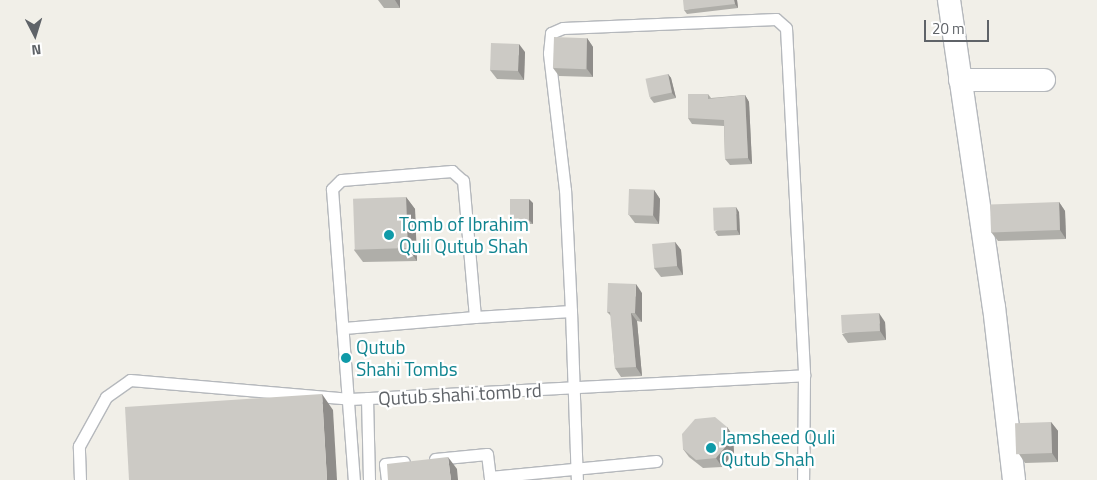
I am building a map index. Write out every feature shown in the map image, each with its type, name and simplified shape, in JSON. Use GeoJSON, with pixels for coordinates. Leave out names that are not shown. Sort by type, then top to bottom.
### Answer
{"type":"FeatureCollection","features":[{"type":"Feature","properties":{"kind":"street"},"geometry":{"type":"LineString","coordinates":[[949,0],[994,307],[1014,480]]}},
{"type":"Feature","properties":{"kind":"street"},"geometry":{"type":"LineString","coordinates":[[960,80],[1044,80]]}},
{"type":"Feature","properties":{"kind":"lane"},"geometry":{"type":"LineString","coordinates":[[577,474],[575,388],[565,190],[549,53],[551,33],[563,28],[776,19],[786,28],[804,375],[803,480]]}},
{"type":"Feature","properties":{"kind":"lane"},"geometry":{"type":"LineString","coordinates":[[354,480],[350,399],[332,189],[341,180],[452,171],[463,181],[475,317]]}},
{"type":"Feature","properties":{"kind":"lane"},"geometry":{"type":"LineString","coordinates":[[344,328],[570,311]]}},
{"type":"Feature","properties":{"kind":"lane","name":"Qutub shahi tomb rd"},"geometry":{"type":"LineString","coordinates":[[80,480],[79,446],[106,397],[130,380],[350,399],[804,375]]}},
{"type":"Feature","properties":{"kind":"lane"},"geometry":{"type":"LineString","coordinates":[[367,398],[369,480]]}},
{"type":"Feature","properties":{"kind":"lane"},"geometry":{"type":"LineString","coordinates":[[387,480],[385,464],[487,454],[490,479],[577,474],[656,461]]}},
{"type":"Feature","properties":{"kind":"building"},"geometry":{"type":"Polygon","coordinates":[[[683,0],[734,0],[735,4],[684,10],[683,0]]]}},
{"type":"Feature","properties":{"kind":"building"},"geometry":{"type":"Polygon","coordinates":[[[554,37],[587,38],[586,69],[553,68],[554,37]]]}},
{"type":"Feature","properties":{"kind":"building"},"geometry":{"type":"Polygon","coordinates":[[[491,43],[519,44],[518,71],[490,70],[491,43]]]}},
{"type":"Feature","properties":{"kind":"building"},"geometry":{"type":"Polygon","coordinates":[[[668,74],[672,93],[649,97],[646,79],[668,74]]]}},
{"type":"Feature","properties":{"kind":"building"},"geometry":{"type":"Polygon","coordinates":[[[688,94],[708,94],[708,99],[745,95],[748,158],[725,159],[724,120],[688,118],[688,94]]]}},
{"type":"Feature","properties":{"kind":"building"},"geometry":{"type":"Polygon","coordinates":[[[629,189],[654,190],[653,216],[628,215],[629,189]]]}},
{"type":"Feature","properties":{"kind":"building","name":"Tomb of Ibrahim Quli Qutub Shah"},"geometry":{"type":"Polygon","coordinates":[[[406,197],[408,248],[355,250],[353,199],[406,197]]]}},
{"type":"Feature","properties":{"kind":"building"},"geometry":{"type":"Polygon","coordinates":[[[510,199],[529,199],[529,220],[510,220],[510,199]]]}},
{"type":"Feature","properties":{"kind":"building"},"geometry":{"type":"Polygon","coordinates":[[[1059,202],[1060,230],[991,232],[990,204],[1059,202]]]}},
{"type":"Feature","properties":{"kind":"building"},"geometry":{"type":"Polygon","coordinates":[[[736,207],[737,230],[714,231],[713,208],[736,207]]]}},
{"type":"Feature","properties":{"kind":"building"},"geometry":{"type":"Polygon","coordinates":[[[675,242],[677,266],[654,268],[652,244],[675,242]]]}},
{"type":"Feature","properties":{"kind":"building"},"geometry":{"type":"Polygon","coordinates":[[[608,283],[636,284],[635,313],[631,313],[636,367],[615,368],[610,312],[607,312],[608,283]]]}},
{"type":"Feature","properties":{"kind":"building"},"geometry":{"type":"Polygon","coordinates":[[[879,313],[880,331],[842,333],[841,315],[879,313]]]}},
{"type":"Feature","properties":{"kind":"building"},"geometry":{"type":"Polygon","coordinates":[[[322,394],[327,480],[129,480],[125,407],[322,394]]]}},
{"type":"Feature","properties":{"kind":"building","name":"Jamsheed Quli Qutub Shah"},"geometry":{"type":"Polygon","coordinates":[[[715,417],[727,427],[728,444],[716,458],[696,460],[683,449],[682,434],[695,419],[715,417]]]}},
{"type":"Feature","properties":{"kind":"building"},"geometry":{"type":"Polygon","coordinates":[[[1051,422],[1052,453],[1016,454],[1015,423],[1051,422]]]}},
{"type":"Feature","properties":{"kind":"building"},"geometry":{"type":"Polygon","coordinates":[[[448,457],[451,480],[388,480],[387,464],[448,457]]]}},
{"type":"Feature","properties":{"kind":"place","name":"Tomb of Ibrahim Quli Qutub Shah"},"geometry":{"type":"Point","coordinates":[389,235]}},
{"type":"Feature","properties":{"kind":"place","name":"Qutub Shahi Tombs"},"geometry":{"type":"Point","coordinates":[346,358]}},
{"type":"Feature","properties":{"kind":"place","name":"Jamsheed Quli Qutub Shah"},"geometry":{"type":"Point","coordinates":[711,448]}}]}
